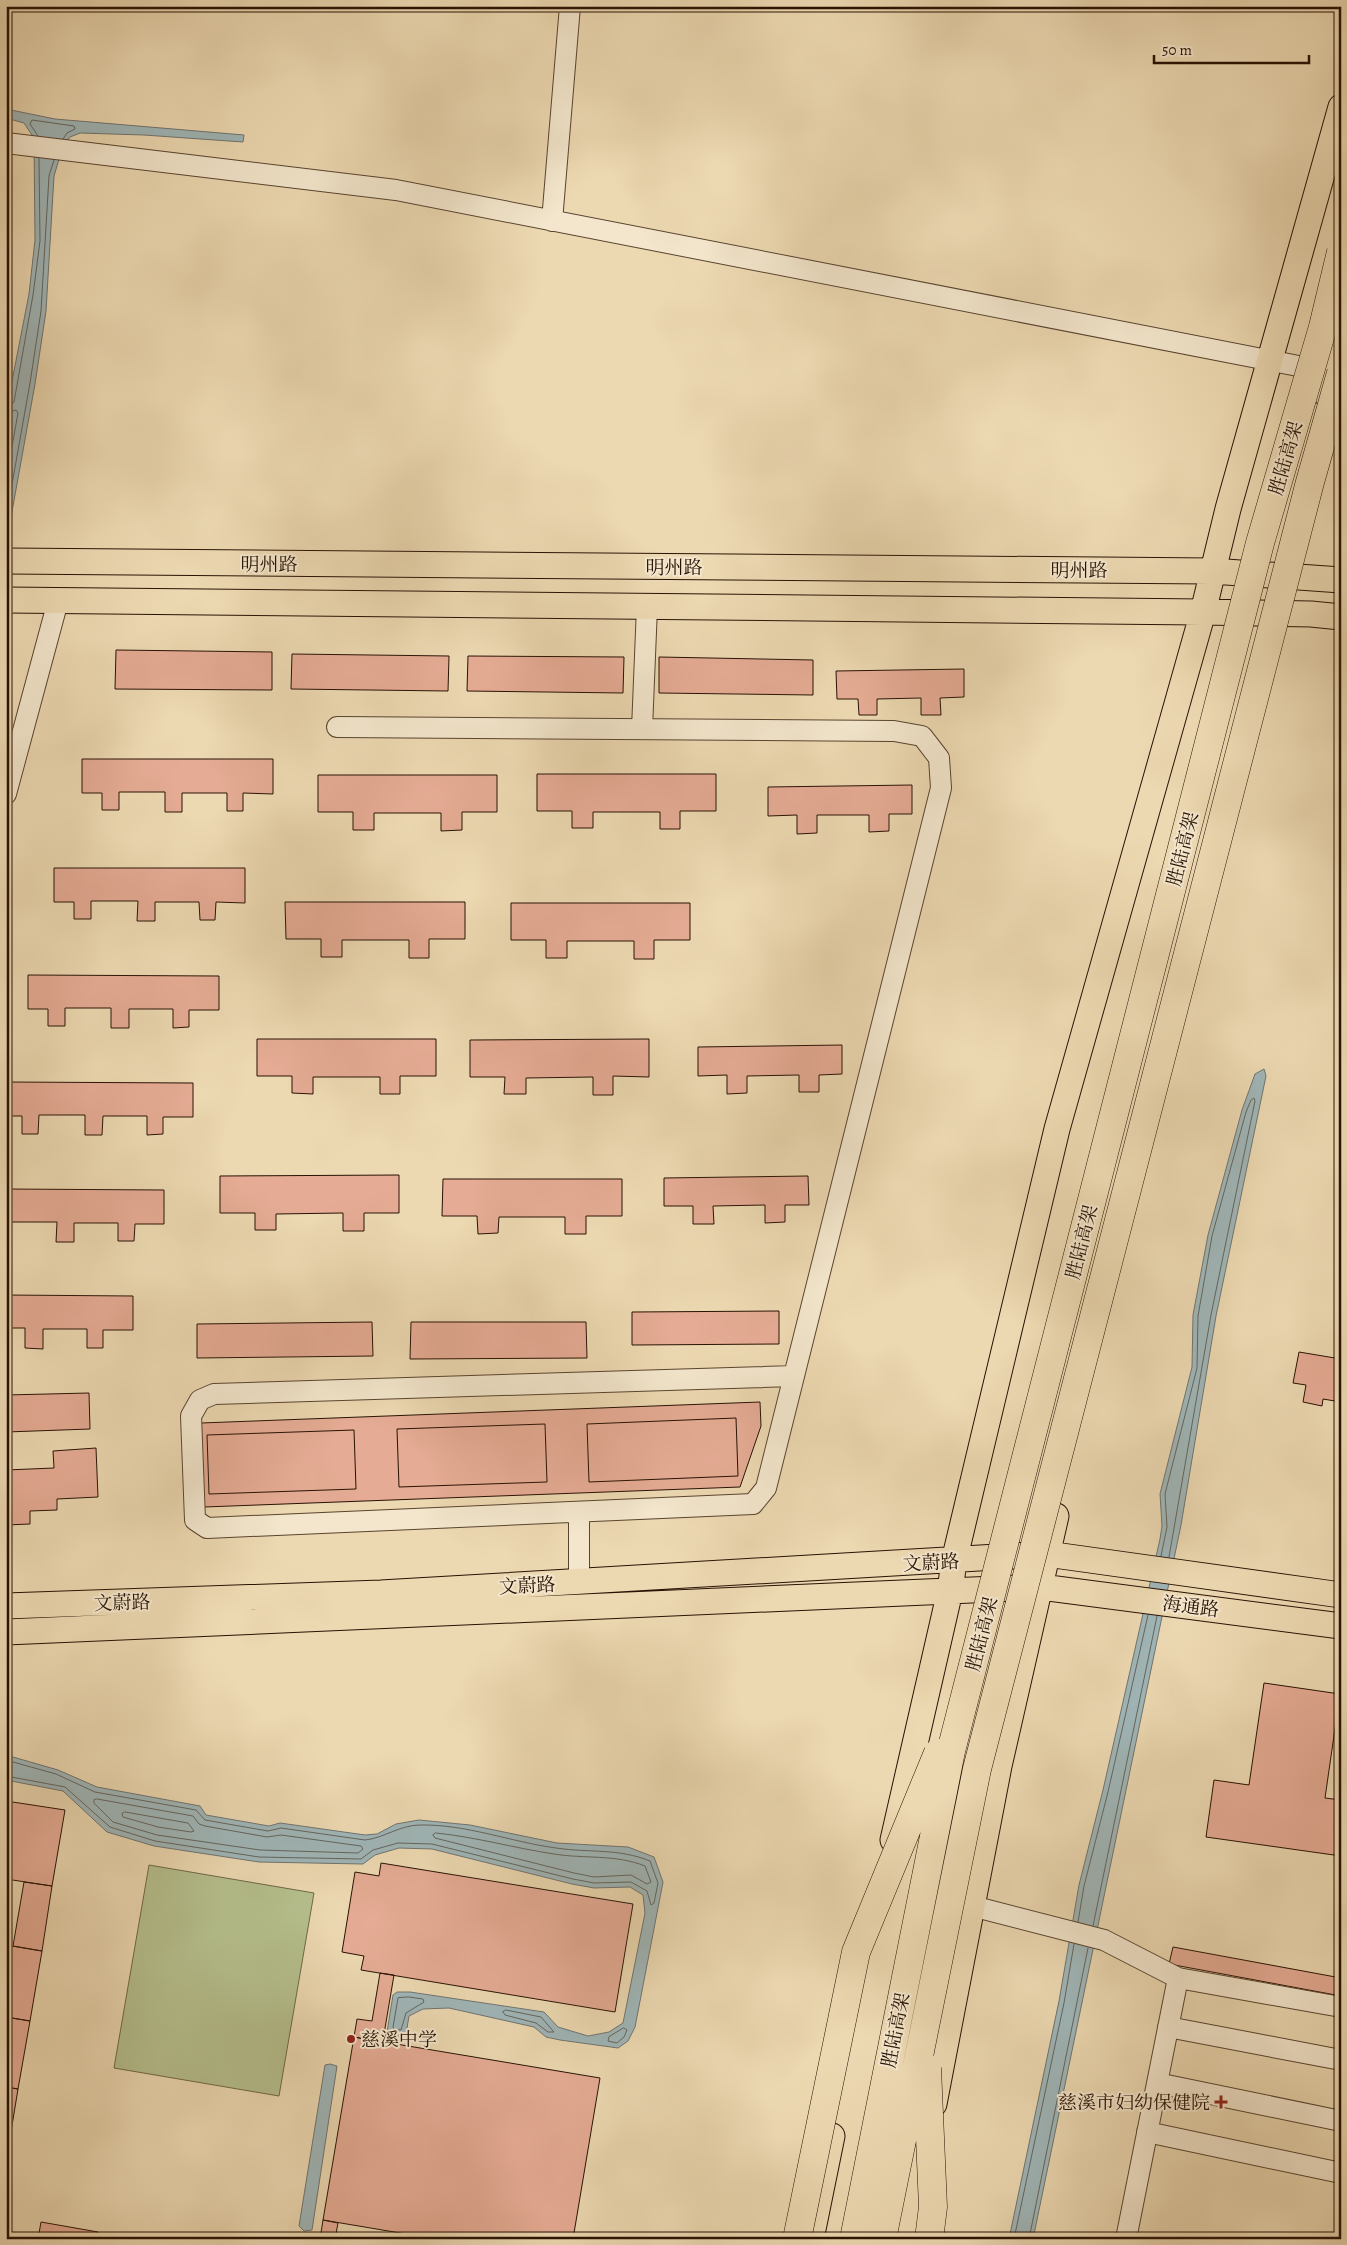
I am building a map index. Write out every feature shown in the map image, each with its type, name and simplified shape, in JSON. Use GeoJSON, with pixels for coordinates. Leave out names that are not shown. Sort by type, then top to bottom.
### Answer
{"type":"FeatureCollection","features":[{"type":"Feature","properties":{"kind":"highway","name":"胜陆高架"},"geometry":{"type":"LineString","coordinates":[[854,2239],[951,1751],[1260,543],[1323,327],[1341,252]]}},
{"type":"Feature","properties":{"kind":"highway","name":"胜陆高架"},"geometry":{"type":"LineString","coordinates":[[882,2239],[977,1769],[1338,373]]}},
{"type":"Feature","properties":{"kind":"highway"},"geometry":{"type":"LineString","coordinates":[[797,2239],[856,1952],[971,1676]]}},
{"type":"Feature","properties":{"kind":"highway"},"geometry":{"type":"LineString","coordinates":[[925,2026],[933,2207],[928,2239]]}},
{"type":"Feature","properties":{"kind":"main road"},"geometry":{"type":"LineString","coordinates":[[811,2239],[876,1916],[950,1591],[954,1561],[1057,1129],[1203,612],[1212,571],[1341,107]]}},
{"type":"Feature","properties":{"kind":"main road"},"geometry":{"type":"LineString","coordinates":[[908,2239],[999,1766],[1047,1554],[1276,569],[1338,373],[1341,338]]}},
{"type":"Feature","properties":{"kind":"main road","name":"明州路"},"geometry":{"type":"LineString","coordinates":[[11,562],[1212,571],[1341,580]]}},
{"type":"Feature","properties":{"kind":"main road","name":"明州路"},"geometry":{"type":"LineString","coordinates":[[8,600],[1203,612],[1311,614],[1341,618]]}},
{"type":"Feature","properties":{"kind":"main road","name":"文蔚路"},"geometry":{"type":"LineString","coordinates":[[6,1606],[381,1593],[954,1561],[1047,1554]]}},
{"type":"Feature","properties":{"kind":"main road","name":"海通路"},"geometry":{"type":"LineString","coordinates":[[1047,1554],[1341,1595]]}},
{"type":"Feature","properties":{"kind":"main road","name":"文蔚路"},"geometry":{"type":"LineString","coordinates":[[6,1632],[1041,1587]]}},
{"type":"Feature","properties":{"kind":"main road","name":"海通路"},"geometry":{"type":"LineString","coordinates":[[1041,1587],[1341,1626]]}},
{"type":"Feature","properties":{"kind":"street"},"geometry":{"type":"LineString","coordinates":[[552,221],[570,6]]}},
{"type":"Feature","properties":{"kind":"street"},"geometry":{"type":"LineString","coordinates":[[6,143],[396,190],[1338,373]]}},
{"type":"Feature","properties":{"kind":"street"},"geometry":{"type":"LineString","coordinates":[[6,794],[58,601]]}},
{"type":"Feature","properties":{"kind":"street"},"geometry":{"type":"LineString","coordinates":[[642,729],[647,607]]}},
{"type":"Feature","properties":{"kind":"street"},"geometry":{"type":"LineString","coordinates":[[337,727],[894,731],[922,736],[939,758],[941,788],[794,1376],[766,1488],[753,1504],[207,1528],[195,1520],[191,1416],[200,1400],[214,1394],[794,1376]]}},
{"type":"Feature","properties":{"kind":"street"},"geometry":{"type":"LineString","coordinates":[[579,1512],[579,1582]]}},
{"type":"Feature","properties":{"kind":"street"},"geometry":{"type":"LineString","coordinates":[[972,1906],[1104,1940],[1178,1978],[1341,2007]]}},
{"type":"Feature","properties":{"kind":"street"},"geometry":{"type":"LineString","coordinates":[[1126,2239],[1178,1978]]}},
{"type":"Feature","properties":{"kind":"street"},"geometry":{"type":"LineString","coordinates":[[1168,2027],[1341,2060]]}},
{"type":"Feature","properties":{"kind":"street"},"geometry":{"type":"LineString","coordinates":[[1157,2083],[1341,2121]]}},
{"type":"Feature","properties":{"kind":"street"},"geometry":{"type":"LineString","coordinates":[[1147,2132],[1341,2174]]}},
{"type":"Feature","properties":{"kind":"green space"},"geometry":{"type":"Polygon","coordinates":[[[149,1865],[314,1893],[279,2096],[114,2068],[149,1865]]]}},
{"type":"Feature","properties":{"kind":"water"},"geometry":{"type":"Polygon","coordinates":[[[6,109],[55,119],[244,135],[243,142],[144,135],[80,133],[70,137],[63,146],[54,176],[46,311],[6,545],[6,412],[29,294],[35,240],[34,138],[24,123],[6,118],[6,109]]]}},
{"type":"Feature","properties":{"kind":"water"},"geometry":{"type":"Polygon","coordinates":[[[1264,1069],[1266,1076],[1216,1316],[1181,1525],[1033,2239],[1009,2239],[1059,2001],[1079,1885],[1103,1790],[1160,1539],[1162,1526],[1160,1494],[1192,1367],[1193,1315],[1208,1235],[1242,1110],[1255,1074],[1264,1069]]]}},
{"type":"Feature","properties":{"kind":"water"},"geometry":{"type":"Polygon","coordinates":[[[6,1755],[58,1770],[97,1787],[200,1806],[206,1815],[269,1826],[280,1823],[365,1835],[377,1834],[396,1824],[419,1820],[470,1825],[557,1843],[628,1847],[654,1857],[663,1882],[635,2027],[628,2041],[618,2048],[546,2037],[534,2027],[449,2008],[423,2009],[409,2016],[406,2034],[401,2037],[387,2032],[393,1995],[397,1992],[410,1992],[544,2012],[558,2027],[588,2036],[609,2032],[623,2023],[645,1913],[643,1895],[630,1887],[594,1888],[572,1884],[432,1849],[399,1848],[375,1855],[363,1864],[259,1862],[154,1846],[107,1832],[63,1791],[6,1780],[6,1755]]]}},
{"type":"Feature","properties":{"kind":"water"},"geometry":{"type":"Polygon","coordinates":[[[325,2065],[337,2066],[312,2230],[304,2231],[299,2226],[325,2065]]]}},
{"type":"Feature","properties":{"kind":"building"},"geometry":{"type":"Polygon","coordinates":[[[116,650],[272,652],[272,690],[115,689],[116,650]]]}},
{"type":"Feature","properties":{"kind":"building"},"geometry":{"type":"Polygon","coordinates":[[[292,654],[449,656],[448,691],[291,689],[292,654]]]}},
{"type":"Feature","properties":{"kind":"building"},"geometry":{"type":"Polygon","coordinates":[[[468,656],[624,657],[623,693],[467,691],[468,656]]]}},
{"type":"Feature","properties":{"kind":"building"},"geometry":{"type":"Polygon","coordinates":[[[659,657],[813,660],[813,695],[659,693],[659,657]]]}},
{"type":"Feature","properties":{"kind":"building"},"geometry":{"type":"Polygon","coordinates":[[[964,669],[964,697],[940,698],[941,715],[921,715],[921,698],[877,699],[877,715],[859,715],[858,699],[837,699],[836,671],[964,669]]]}},
{"type":"Feature","properties":{"kind":"building"},"geometry":{"type":"Polygon","coordinates":[[[82,759],[273,759],[273,794],[243,793],[243,811],[227,811],[227,793],[182,793],[182,812],[165,812],[165,792],[119,792],[119,810],[102,810],[102,793],[82,793],[82,759]]]}},
{"type":"Feature","properties":{"kind":"building"},"geometry":{"type":"Polygon","coordinates":[[[537,774],[716,774],[716,811],[680,811],[680,829],[660,829],[660,812],[593,812],[593,828],[572,828],[572,811],[537,811],[537,774]]]}},
{"type":"Feature","properties":{"kind":"building"},"geometry":{"type":"Polygon","coordinates":[[[318,775],[497,775],[497,812],[462,812],[462,830],[441,831],[441,813],[374,813],[374,830],[353,830],[353,812],[318,812],[318,775]]]}},
{"type":"Feature","properties":{"kind":"building"},"geometry":{"type":"Polygon","coordinates":[[[912,785],[912,814],[889,814],[889,831],[869,832],[869,815],[817,815],[817,833],[797,834],[797,815],[768,816],[768,787],[912,785]]]}},
{"type":"Feature","properties":{"kind":"building"},"geometry":{"type":"Polygon","coordinates":[[[54,868],[245,868],[245,903],[216,902],[215,920],[200,920],[199,902],[155,902],[155,921],[137,921],[138,901],[91,901],[91,919],[74,919],[74,902],[54,902],[54,868]]]}},
{"type":"Feature","properties":{"kind":"building"},"geometry":{"type":"Polygon","coordinates":[[[285,902],[465,902],[465,939],[429,939],[429,958],[409,958],[409,940],[342,940],[342,957],[321,957],[321,939],[286,939],[285,902]]]}},
{"type":"Feature","properties":{"kind":"building"},"geometry":{"type":"Polygon","coordinates":[[[511,903],[690,903],[690,940],[654,940],[654,959],[634,959],[634,941],[567,941],[567,958],[546,958],[546,940],[511,940],[511,903]]]}},
{"type":"Feature","properties":{"kind":"building"},"geometry":{"type":"Polygon","coordinates":[[[28,975],[219,976],[219,1010],[189,1010],[189,1027],[173,1028],[173,1009],[129,1009],[129,1028],[111,1028],[111,1008],[65,1008],[65,1026],[48,1026],[48,1009],[28,1009],[28,975]]]}},
{"type":"Feature","properties":{"kind":"building"},"geometry":{"type":"Polygon","coordinates":[[[257,1039],[436,1039],[436,1076],[400,1076],[400,1094],[380,1094],[380,1077],[313,1077],[313,1094],[292,1093],[292,1076],[257,1076],[257,1039]]]}},
{"type":"Feature","properties":{"kind":"building"},"geometry":{"type":"Polygon","coordinates":[[[649,1039],[649,1077],[613,1076],[613,1095],[593,1095],[593,1077],[526,1078],[526,1094],[504,1094],[505,1077],[470,1077],[470,1040],[649,1039]]]}},
{"type":"Feature","properties":{"kind":"building"},"geometry":{"type":"Polygon","coordinates":[[[842,1045],[842,1074],[819,1075],[819,1092],[799,1092],[799,1075],[747,1076],[747,1093],[727,1094],[727,1075],[698,1076],[698,1047],[842,1045]]]}},
{"type":"Feature","properties":{"kind":"building"},"geometry":{"type":"Polygon","coordinates":[[[6,1082],[193,1083],[193,1117],[163,1117],[163,1134],[147,1135],[147,1116],[103,1116],[102,1135],[85,1135],[85,1115],[39,1115],[38,1134],[22,1134],[22,1116],[6,1116],[6,1082]]]}},
{"type":"Feature","properties":{"kind":"building"},"geometry":{"type":"Polygon","coordinates":[[[399,1175],[399,1213],[364,1213],[364,1231],[343,1231],[343,1213],[276,1214],[276,1230],[255,1230],[255,1213],[220,1213],[220,1176],[399,1175]]]}},
{"type":"Feature","properties":{"kind":"building"},"geometry":{"type":"Polygon","coordinates":[[[808,1176],[809,1205],[785,1205],[785,1222],[765,1223],[765,1205],[713,1206],[714,1224],[693,1224],[693,1206],[664,1206],[664,1178],[808,1176]]]}},
{"type":"Feature","properties":{"kind":"building"},"geometry":{"type":"Polygon","coordinates":[[[443,1179],[622,1179],[622,1216],[586,1216],[586,1234],[565,1234],[565,1217],[499,1217],[498,1233],[478,1234],[477,1216],[442,1216],[443,1179]]]}},
{"type":"Feature","properties":{"kind":"building"},"geometry":{"type":"Polygon","coordinates":[[[6,1189],[164,1190],[164,1224],[135,1224],[134,1241],[118,1241],[118,1223],[74,1223],[74,1242],[56,1242],[57,1222],[10,1222],[10,1241],[6,1241],[6,1189]]]}},
{"type":"Feature","properties":{"kind":"building"},"geometry":{"type":"Polygon","coordinates":[[[6,1295],[133,1296],[133,1330],[103,1330],[103,1348],[87,1348],[87,1329],[43,1329],[43,1349],[25,1348],[25,1328],[6,1328],[6,1295]]]}},
{"type":"Feature","properties":{"kind":"building"},"geometry":{"type":"Polygon","coordinates":[[[779,1311],[779,1344],[632,1345],[632,1312],[779,1311]]]}},
{"type":"Feature","properties":{"kind":"building"},"geometry":{"type":"Polygon","coordinates":[[[372,1322],[373,1356],[197,1358],[197,1324],[372,1322]]]}},
{"type":"Feature","properties":{"kind":"building"},"geometry":{"type":"Polygon","coordinates":[[[411,1322],[586,1322],[587,1358],[410,1359],[411,1322]]]}},
{"type":"Feature","properties":{"kind":"building"},"geometry":{"type":"Polygon","coordinates":[[[1299,1352],[1341,1359],[1341,1402],[1323,1399],[1322,1406],[1303,1402],[1306,1385],[1293,1383],[1299,1352]]]}},
{"type":"Feature","properties":{"kind":"building"},"geometry":{"type":"Polygon","coordinates":[[[89,1393],[90,1429],[6,1432],[6,1395],[89,1393]]]}},
{"type":"Feature","properties":{"kind":"building"},"geometry":{"type":"Polygon","coordinates":[[[760,1402],[761,1426],[740,1487],[204,1507],[201,1423],[760,1402]]]}},
{"type":"Feature","properties":{"kind":"building"},"geometry":{"type":"Polygon","coordinates":[[[736,1418],[738,1476],[589,1482],[587,1424],[736,1418]]]}},
{"type":"Feature","properties":{"kind":"building"},"geometry":{"type":"Polygon","coordinates":[[[545,1424],[547,1482],[399,1487],[397,1429],[545,1424]]]}},
{"type":"Feature","properties":{"kind":"building"},"geometry":{"type":"Polygon","coordinates":[[[354,1430],[356,1489],[209,1494],[207,1435],[354,1430]]]}},
{"type":"Feature","properties":{"kind":"building"},"geometry":{"type":"Polygon","coordinates":[[[96,1448],[98,1497],[57,1499],[57,1510],[30,1511],[30,1524],[6,1525],[6,1470],[54,1468],[53,1451],[96,1448]]]}},
{"type":"Feature","properties":{"kind":"building"},"geometry":{"type":"Polygon","coordinates":[[[1264,1683],[1340,1694],[1325,1798],[1341,1800],[1341,1856],[1206,1837],[1214,1780],[1249,1785],[1264,1683]]]}},
{"type":"Feature","properties":{"kind":"building"},"geometry":{"type":"Polygon","coordinates":[[[6,1801],[65,1810],[52,1886],[6,1879],[6,1801]]]}},
{"type":"Feature","properties":{"kind":"building"},"geometry":{"type":"Polygon","coordinates":[[[381,1863],[633,1904],[615,2012],[361,1970],[364,1956],[342,1952],[355,1872],[379,1876],[381,1863]]]}},
{"type":"Feature","properties":{"kind":"building"},"geometry":{"type":"Polygon","coordinates":[[[24,1882],[52,1886],[42,1951],[13,1946],[24,1882]]]}},
{"type":"Feature","properties":{"kind":"building"},"geometry":{"type":"Polygon","coordinates":[[[6,1945],[42,1951],[30,2021],[6,2017],[6,1945]]]}},
{"type":"Feature","properties":{"kind":"building"},"geometry":{"type":"Polygon","coordinates":[[[1173,1947],[1341,1978],[1341,1996],[1169,1964],[1173,1947]]]}},
{"type":"Feature","properties":{"kind":"building"},"geometry":{"type":"Polygon","coordinates":[[[380,1973],[394,1975],[384,2034],[371,2032],[370,2040],[354,2037],[357,2019],[372,2021],[380,1973]]]}},
{"type":"Feature","properties":{"kind":"building"},"geometry":{"type":"Polygon","coordinates":[[[6,2017],[30,2021],[18,2089],[6,2087],[6,2017]]]}},
{"type":"Feature","properties":{"kind":"building"},"geometry":{"type":"Polygon","coordinates":[[[354,2037],[600,2078],[573,2239],[436,2239],[323,2220],[354,2037]]]}},
{"type":"Feature","properties":{"kind":"building"},"geometry":{"type":"Polygon","coordinates":[[[6,2087],[18,2089],[7,2156],[6,2156],[6,2087]]]}},
{"type":"Feature","properties":{"kind":"building"},"geometry":{"type":"Polygon","coordinates":[[[323,2220],[338,2223],[335,2239],[320,2239],[323,2220]]]}},
{"type":"Feature","properties":{"kind":"building"},"geometry":{"type":"Polygon","coordinates":[[[41,2222],[98,2232],[97,2239],[38,2239],[41,2222]]]}},
{"type":"Feature","properties":{"kind":"place","name":"慈溪中学"},"geometry":{"type":"Point","coordinates":[351,2039]}},
{"type":"Feature","properties":{"kind":"place","name":"慈溪市妇幼保健院"},"geometry":{"type":"Point","coordinates":[1221,2102]}}]}
